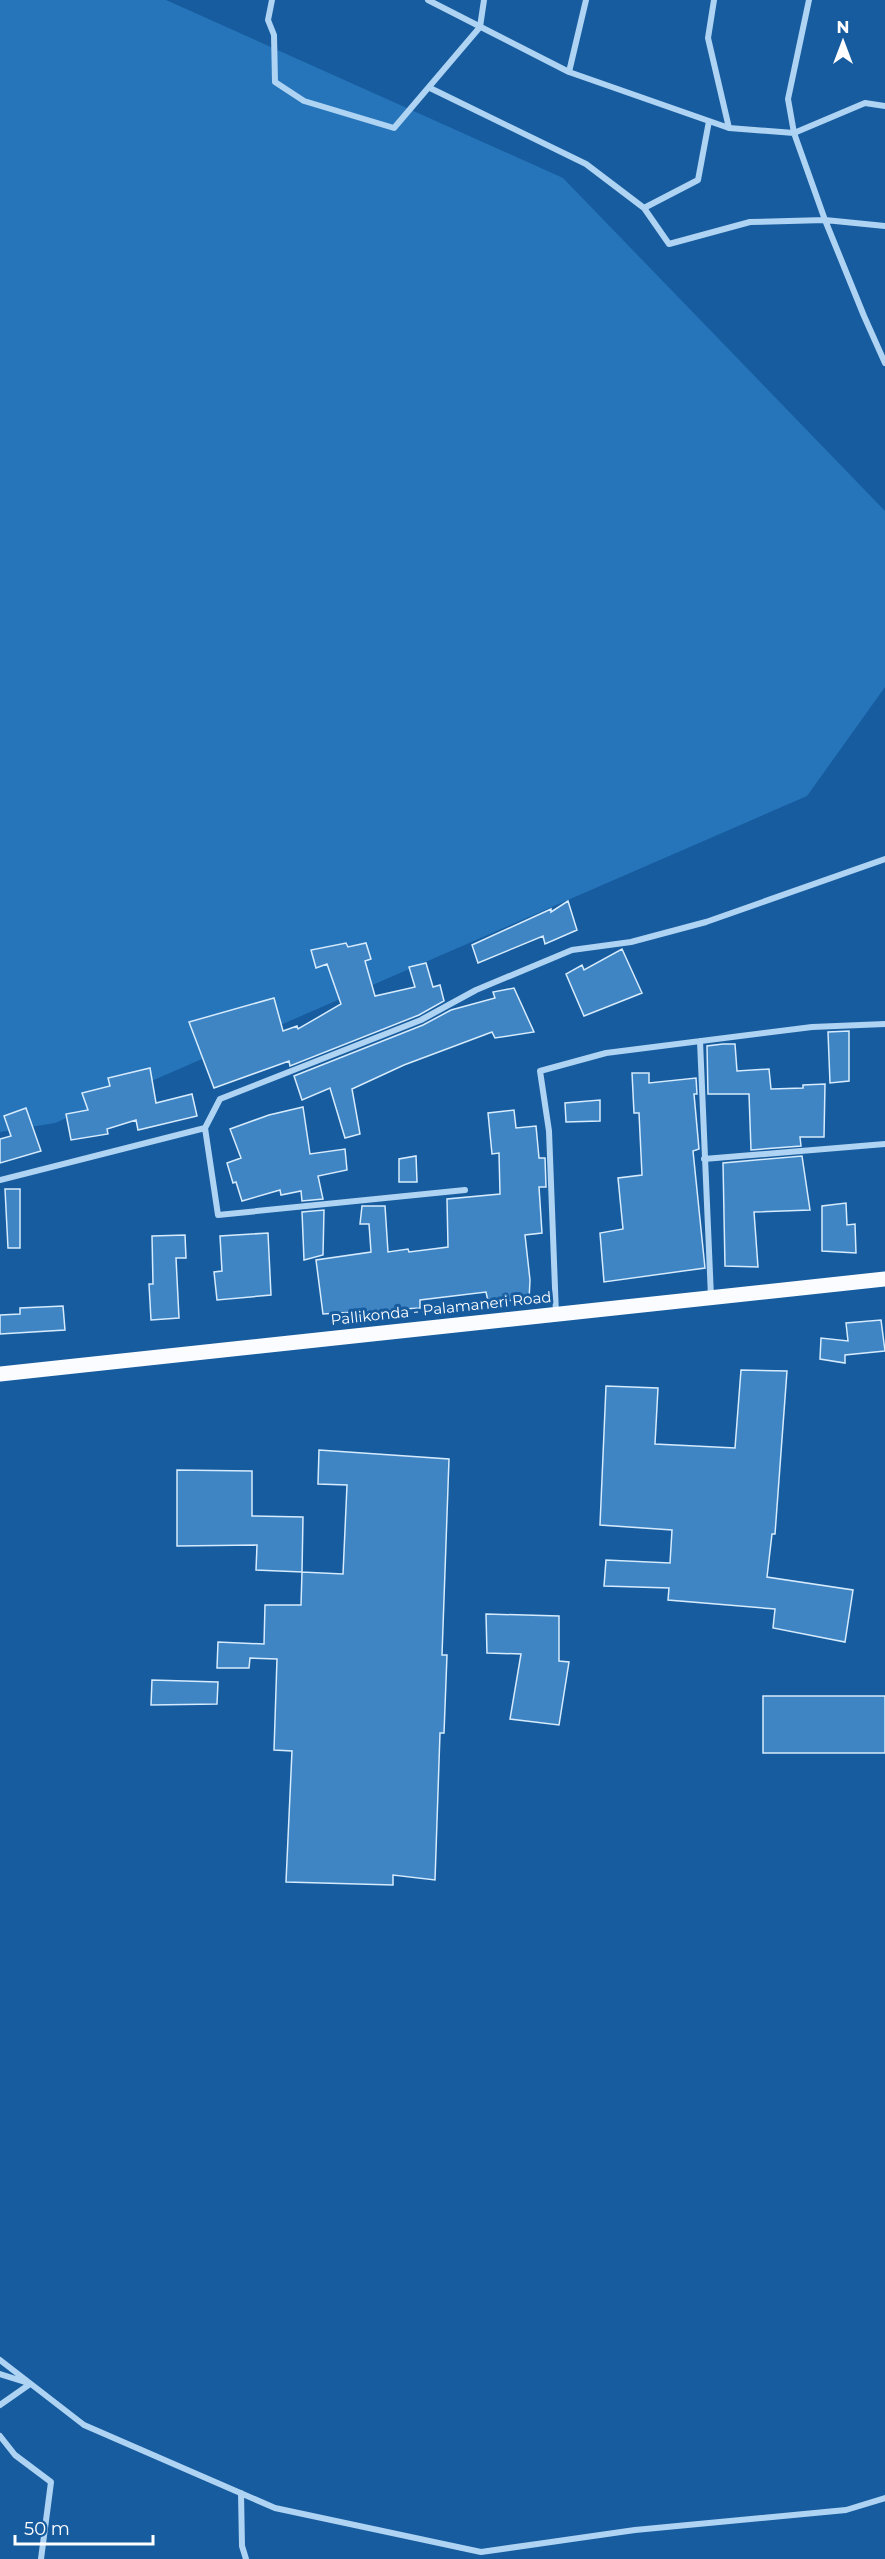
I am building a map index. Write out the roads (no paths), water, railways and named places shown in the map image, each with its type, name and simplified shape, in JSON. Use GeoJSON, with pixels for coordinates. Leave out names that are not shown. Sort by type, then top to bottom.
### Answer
{"type":"FeatureCollection","features":[{"type":"Feature","properties":{"kind":"main road","name":"Pallikonda - Palamaneri Road"},"geometry":{"type":"LineString","coordinates":[[0,1374],[885,1279]]}},
{"type":"Feature","properties":{"kind":"street"},"geometry":{"type":"LineString","coordinates":[[272,0],[268,20],[274,35],[275,82],[304,101],[394,128],[480,27],[484,0]]}},
{"type":"Feature","properties":{"kind":"street"},"geometry":{"type":"LineString","coordinates":[[428,0],[569,72],[729,128],[794,133],[865,102],[885,106]]}},
{"type":"Feature","properties":{"kind":"street"},"geometry":{"type":"LineString","coordinates":[[569,72],[586,0]]}},
{"type":"Feature","properties":{"kind":"street"},"geometry":{"type":"LineString","coordinates":[[714,0],[708,38],[729,128]]}},
{"type":"Feature","properties":{"kind":"street"},"geometry":{"type":"LineString","coordinates":[[809,0],[788,99],[794,133],[825,220],[885,363]]}},
{"type":"Feature","properties":{"kind":"street"},"geometry":{"type":"LineString","coordinates":[[430,88],[586,164],[644,208],[669,244],[750,222],[825,220],[885,226]]}},
{"type":"Feature","properties":{"kind":"street"},"geometry":{"type":"LineString","coordinates":[[644,208],[698,180],[710,121]]}},
{"type":"Feature","properties":{"kind":"street"},"geometry":{"type":"LineString","coordinates":[[465,1190],[218,1215],[205,1128],[220,1099],[421,1020],[476,990],[572,950],[631,942],[706,922],[885,859]]}},
{"type":"Feature","properties":{"kind":"street"},"geometry":{"type":"LineString","coordinates":[[556,1314],[549,1131],[540,1071],[606,1053],[812,1027],[885,1024]]}},
{"type":"Feature","properties":{"kind":"street"},"geometry":{"type":"LineString","coordinates":[[700,1041],[711,1298]]}},
{"type":"Feature","properties":{"kind":"street"},"geometry":{"type":"LineString","coordinates":[[0,1180],[205,1128]]}},
{"type":"Feature","properties":{"kind":"street"},"geometry":{"type":"LineString","coordinates":[[704,1159],[885,1144]]}},
{"type":"Feature","properties":{"kind":"street"},"geometry":{"type":"LineString","coordinates":[[0,2360],[84,2425],[275,2508],[481,2552],[635,2530],[846,2510],[885,2498]]}},
{"type":"Feature","properties":{"kind":"street"},"geometry":{"type":"LineString","coordinates":[[0,2374],[30,2384]]}},
{"type":"Feature","properties":{"kind":"street"},"geometry":{"type":"LineString","coordinates":[[0,2405],[30,2384]]}},
{"type":"Feature","properties":{"kind":"street"},"geometry":{"type":"LineString","coordinates":[[0,2436],[15,2455],[51,2482],[42,2559]]}},
{"type":"Feature","properties":{"kind":"street"},"geometry":{"type":"LineString","coordinates":[[241,2493],[242,2546],[246,2559]]}}]}
